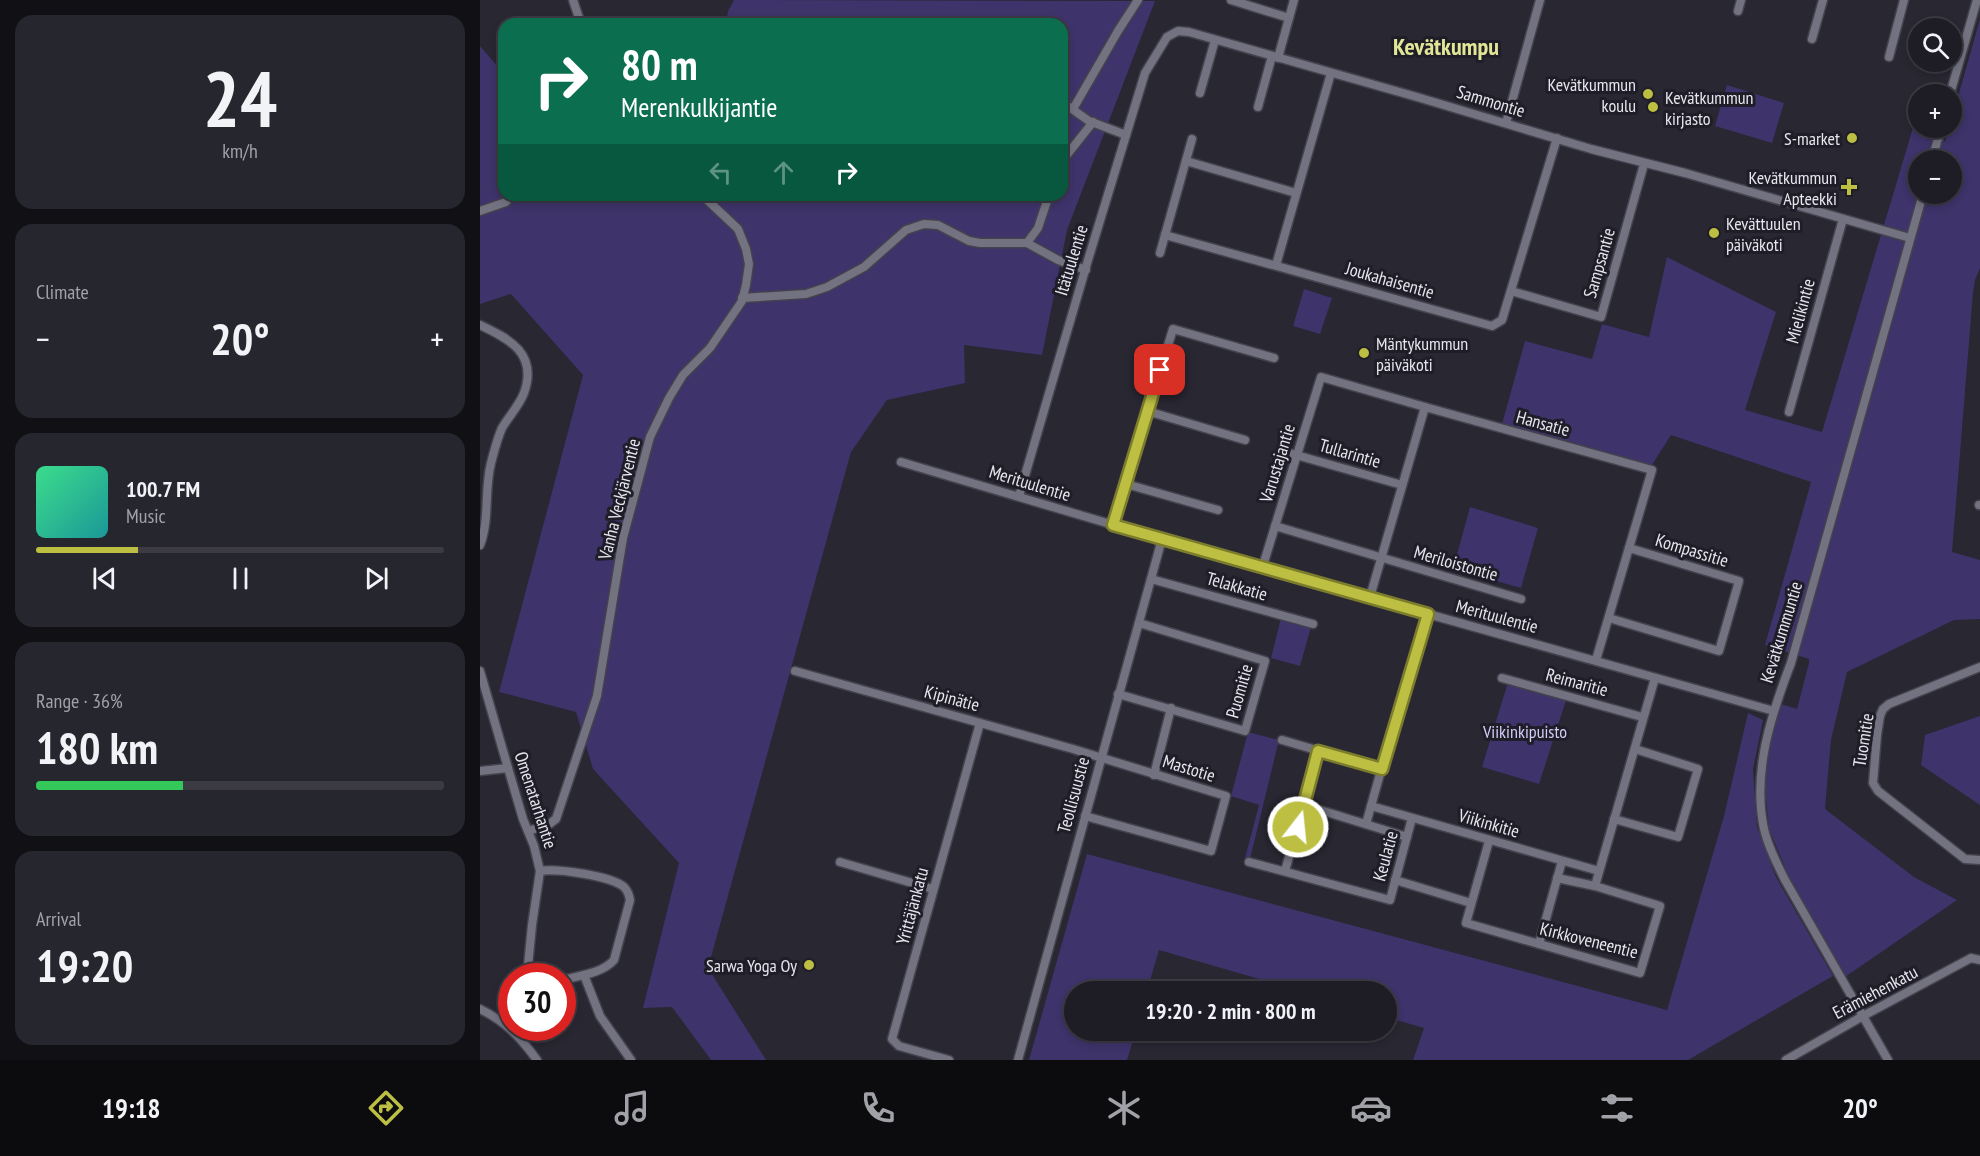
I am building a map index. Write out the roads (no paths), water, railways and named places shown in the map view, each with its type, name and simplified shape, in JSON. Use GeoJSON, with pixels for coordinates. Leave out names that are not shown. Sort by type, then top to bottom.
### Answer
{"type":"FeatureCollection","features":[{"type":"Feature","properties":{"kind":"street"},"geometry":{"type":"LineString","coordinates":[[573,0],[578,18]]}},
{"type":"Feature","properties":{"kind":"street"},"geometry":{"type":"LineString","coordinates":[[1073,109],[1138,0]]}},
{"type":"Feature","properties":{"kind":"street"},"geometry":{"type":"LineString","coordinates":[[1231,0],[1289,18]]}},
{"type":"Feature","properties":{"kind":"street"},"geometry":{"type":"LineString","coordinates":[[1258,107],[1294,0]]}},
{"type":"Feature","properties":{"kind":"street"},"geometry":{"type":"LineString","coordinates":[[1506,123],[1540,0]]}},
{"type":"Feature","properties":{"kind":"street"},"geometry":{"type":"LineString","coordinates":[[1738,11],[1741,0]]}},
{"type":"Feature","properties":{"kind":"street"},"geometry":{"type":"LineString","coordinates":[[1812,39],[1823,0]]}},
{"type":"Feature","properties":{"kind":"street"},"geometry":{"type":"LineString","coordinates":[[1953,84],[1977,0]]}},
{"type":"Feature","properties":{"kind":"street"},"geometry":{"type":"LineString","coordinates":[[1889,57],[1901,1]]}},
{"type":"Feature","properties":{"kind":"street","name":"Sammontie"},"geometry":{"type":"LineString","coordinates":[[1167,38],[1182,31],[1910,238]]}},
{"type":"Feature","properties":{"kind":"street","name":"Itätuulentie"},"geometry":{"type":"LineString","coordinates":[[1019,496],[1145,73],[1167,38]]}},
{"type":"Feature","properties":{"kind":"street"},"geometry":{"type":"LineString","coordinates":[[1200,93],[1215,40]]}},
{"type":"Feature","properties":{"kind":"street"},"geometry":{"type":"LineString","coordinates":[[1276,266],[1331,73]]}},
{"type":"Feature","properties":{"kind":"street"},"geometry":{"type":"LineString","coordinates":[[1068,106],[1093,122],[1126,135]]}},
{"type":"Feature","properties":{"kind":"street"},"geometry":{"type":"LineString","coordinates":[[1068,153],[1093,122]]}},
{"type":"Feature","properties":{"kind":"street","name":"Joukahaisentie"},"geometry":{"type":"LineString","coordinates":[[1165,235],[1492,326],[1502,320],[1557,138]]}},
{"type":"Feature","properties":{"kind":"street"},"geometry":{"type":"LineString","coordinates":[[1160,253],[1192,139]]}},
{"type":"Feature","properties":{"kind":"street"},"geometry":{"type":"LineString","coordinates":[[1186,161],[1296,193]]}},
{"type":"Feature","properties":{"kind":"street","name":"Sampsantie"},"geometry":{"type":"LineString","coordinates":[[1511,291],[1601,316],[1644,164]]}},
{"type":"Feature","properties":{"kind":"street"},"geometry":{"type":"LineString","coordinates":[[480,211],[507,201]]}},
{"type":"Feature","properties":{"kind":"street","name":"Vanha Veckjärventie"},"geometry":{"type":"LineString","coordinates":[[528,831],[548,825],[556,819],[597,696],[623,538],[650,437],[683,375],[710,348],[742,298],[749,264],[746,249],[738,229],[708,201]]}},
{"type":"Feature","properties":{"kind":"street"},"geometry":{"type":"LineString","coordinates":[[1027,243],[1038,228],[1047,201]]}},
{"type":"Feature","properties":{"kind":"street","name":"Kevätkummuntie"},"geometry":{"type":"LineString","coordinates":[[1888,1060],[1773,855],[1764,831],[1760,781],[1774,711],[1791,663],[1920,204]]}},
{"type":"Feature","properties":{"kind":"street","name":"Mielikintie"},"geometry":{"type":"LineString","coordinates":[[1789,412],[1843,219]]}},
{"type":"Feature","properties":{"kind":"street"},"geometry":{"type":"LineString","coordinates":[[742,298],[806,294],[827,287],[864,267],[906,230],[924,224],[938,225],[969,241],[1027,243],[1058,260],[1086,270]]}},
{"type":"Feature","properties":{"kind":"street"},"geometry":{"type":"LineString","coordinates":[[480,325],[504,336],[519,349],[527,363],[528,374],[524,392],[502,428],[494,451],[489,469],[486,525],[480,545]]}},
{"type":"Feature","properties":{"kind":"street"},"geometry":{"type":"LineString","coordinates":[[1113,525],[1173,329],[1274,358]]}},
{"type":"Feature","properties":{"kind":"street","name":"Varustajantie"},"geometry":{"type":"LineString","coordinates":[[1265,559],[1293,454],[1321,376],[1425,407]]}},
{"type":"Feature","properties":{"kind":"street"},"geometry":{"type":"LineString","coordinates":[[1370,597],[1425,407]]}},
{"type":"Feature","properties":{"kind":"street","name":"Hansatie"},"geometry":{"type":"LineString","coordinates":[[1425,407],[1652,470],[1596,660]]}},
{"type":"Feature","properties":{"kind":"street"},"geometry":{"type":"LineString","coordinates":[[1147,411],[1245,440]]}},
{"type":"Feature","properties":{"kind":"street","name":"Tullarintie"},"geometry":{"type":"LineString","coordinates":[[1293,454],[1402,485]]}},
{"type":"Feature","properties":{"kind":"street","name":"Merituulentie"},"geometry":{"type":"LineString","coordinates":[[901,462],[1162,539],[1774,711]]}},
{"type":"Feature","properties":{"kind":"street"},"geometry":{"type":"LineString","coordinates":[[1126,484],[1218,510]]}},
{"type":"Feature","properties":{"kind":"street","name":"Meriloistontie"},"geometry":{"type":"LineString","coordinates":[[1275,526],[1521,599]]}},
{"type":"Feature","properties":{"kind":"street","name":"Teollisuustie"},"geometry":{"type":"LineString","coordinates":[[1018,1060],[1162,539]]}},
{"type":"Feature","properties":{"kind":"street","name":"Kompassitie"},"geometry":{"type":"LineString","coordinates":[[1609,618],[1719,651],[1734,601],[1739,581],[1629,548]]}},
{"type":"Feature","properties":{"kind":"street","name":"Telakkatie"},"geometry":{"type":"LineString","coordinates":[[1151,579],[1313,624]]}},
{"type":"Feature","properties":{"kind":"street"},"geometry":{"type":"LineString","coordinates":[[1366,824],[1428,614]]}},
{"type":"Feature","properties":{"kind":"street","name":"Puomitie"},"geometry":{"type":"LineString","coordinates":[[1118,694],[1245,731],[1265,661],[1139,623]]}},
{"type":"Feature","properties":{"kind":"street","name":"Tuomitie"},"geometry":{"type":"LineString","coordinates":[[1980,667],[1889,704],[1883,709],[1877,735],[1873,783],[1878,791],[1965,859],[1980,860]]}},
{"type":"Feature","properties":{"kind":"street","name":"Omenatarhantie"},"geometry":{"type":"LineString","coordinates":[[480,671],[540,871],[529,963]]}},
{"type":"Feature","properties":{"kind":"street","name":"Kipinätie"},"geometry":{"type":"LineString","coordinates":[[795,671],[1101,758]]}},
{"type":"Feature","properties":{"kind":"street","name":"Reimaritie"},"geometry":{"type":"LineString","coordinates":[[1502,678],[1642,717]]}},
{"type":"Feature","properties":{"kind":"street"},"geometry":{"type":"LineString","coordinates":[[1595,886],[1655,678]]}},
{"type":"Feature","properties":{"kind":"street"},"geometry":{"type":"LineString","coordinates":[[1154,774],[1171,708]]}},
{"type":"Feature","properties":{"kind":"street","name":"Yrittäjänkatu"},"geometry":{"type":"LineString","coordinates":[[950,1060],[899,1046],[892,1039],[980,723]]}},
{"type":"Feature","properties":{"kind":"street"},"geometry":{"type":"LineString","coordinates":[[1282,740],[1382,769]]}},
{"type":"Feature","properties":{"kind":"street"},"geometry":{"type":"LineString","coordinates":[[1614,819],[1678,837],[1698,769],[1635,749]]}},
{"type":"Feature","properties":{"kind":"street"},"geometry":{"type":"LineString","coordinates":[[1285,872],[1318,751]]}},
{"type":"Feature","properties":{"kind":"street","name":"Mastotie"},"geometry":{"type":"LineString","coordinates":[[1086,816],[1211,851],[1226,796],[1101,758]]}},
{"type":"Feature","properties":{"kind":"street"},"geometry":{"type":"LineString","coordinates":[[480,771],[508,768]]}},
{"type":"Feature","properties":{"kind":"street"},"geometry":{"type":"LineString","coordinates":[[1304,805],[1407,837]]}},
{"type":"Feature","properties":{"kind":"street","name":"Viikinkitie"},"geometry":{"type":"LineString","coordinates":[[1371,806],[1599,871]]}},
{"type":"Feature","properties":{"kind":"street","name":"Keulatie"},"geometry":{"type":"LineString","coordinates":[[1249,862],[1390,900],[1412,818]]}},
{"type":"Feature","properties":{"kind":"street"},"geometry":{"type":"LineString","coordinates":[[1395,880],[1471,903],[1489,841]]}},
{"type":"Feature","properties":{"kind":"street"},"geometry":{"type":"LineString","coordinates":[[1539,944],[1562,861]]}},
{"type":"Feature","properties":{"kind":"street"},"geometry":{"type":"LineString","coordinates":[[840,862],[933,889]]}},
{"type":"Feature","properties":{"kind":"street"},"geometry":{"type":"LineString","coordinates":[[540,871],[552,869],[581,873],[615,882],[622,885],[628,892],[630,900],[614,960],[610,964],[576,977]]}},
{"type":"Feature","properties":{"kind":"street","name":"Kirkkoveneentie"},"geometry":{"type":"LineString","coordinates":[[1471,903],[1466,923],[1640,973],[1660,906],[1595,886],[1557,878]]}},
{"type":"Feature","properties":{"kind":"street","name":"Erämiehenkatu"},"geometry":{"type":"LineString","coordinates":[[1786,1060],[1971,958],[1980,960]]}},
{"type":"Feature","properties":{"kind":"street"},"geometry":{"type":"LineString","coordinates":[[584,975],[600,1016],[632,1060]]}},
{"type":"Feature","properties":{"kind":"street"},"geometry":{"type":"LineString","coordinates":[[480,1009],[498,1016]]}},
{"type":"Feature","properties":{"kind":"street"},"geometry":{"type":"LineString","coordinates":[[523,1041],[537,1060]]}},
{"type":"Feature","properties":{"kind":"place","name":"Kevätkummun koulu"},"geometry":{"type":"Point","coordinates":[1648,94]}},
{"type":"Feature","properties":{"kind":"place","name":"Kevätkummun kirjasto"},"geometry":{"type":"Point","coordinates":[1653,107]}},
{"type":"Feature","properties":{"kind":"place","name":"S-market"},"geometry":{"type":"Point","coordinates":[1852,138]}},
{"type":"Feature","properties":{"kind":"place","name":"Kevätkummun Apteekki"},"geometry":{"type":"Point","coordinates":[1849,187]}},
{"type":"Feature","properties":{"kind":"place","name":"Kevättuulen päiväkoti"},"geometry":{"type":"Point","coordinates":[1714,233]}},
{"type":"Feature","properties":{"kind":"place","name":"Mäntykummun päiväkoti"},"geometry":{"type":"Point","coordinates":[1364,353]}},
{"type":"Feature","properties":{"kind":"place","name":"Sarwa Yoga Oy"},"geometry":{"type":"Point","coordinates":[809,965]}},
{"type":"Feature","properties":{"kind":"district","name":"Kevätkumpu"},"geometry":{"type":"Point","coordinates":[1446,46]}},
{"type":"Feature","properties":{"kind":"park label","name":"Viikinkipuisto"},"geometry":{"type":"Point","coordinates":[1525,731]}}]}
